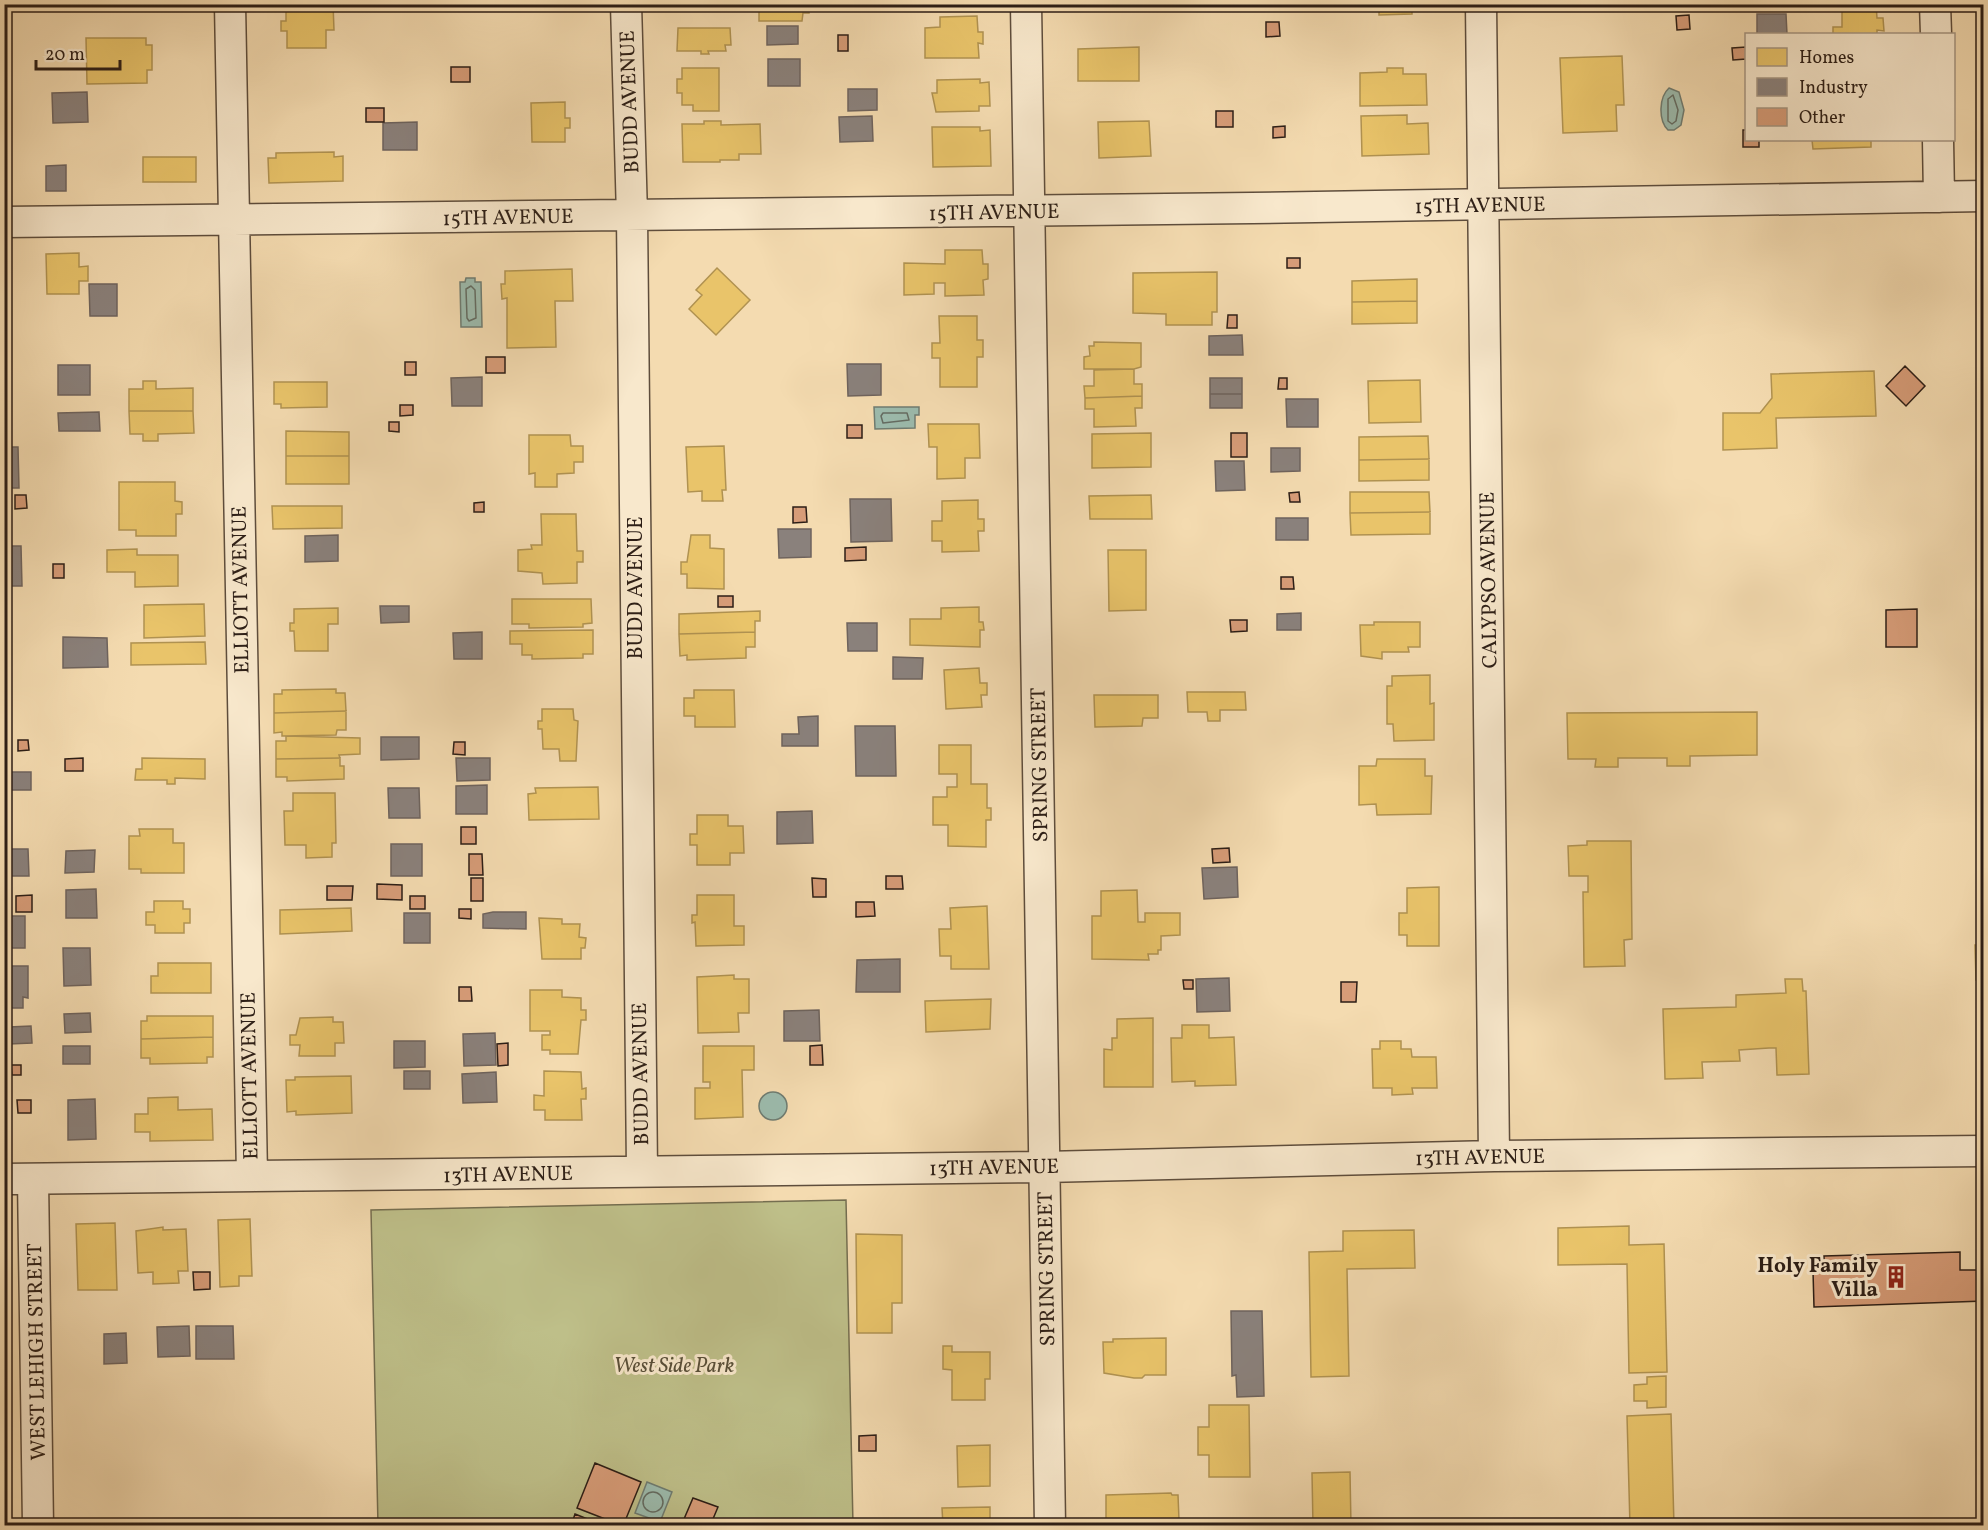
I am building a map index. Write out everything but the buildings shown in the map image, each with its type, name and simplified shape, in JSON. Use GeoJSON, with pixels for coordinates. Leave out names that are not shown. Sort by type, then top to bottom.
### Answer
{"type":"FeatureCollection","features":[{"type":"Feature","properties":{"kind":"street","name":"ELLIOTT AVENUE"},"geometry":{"type":"LineString","coordinates":[[230,4],[252,1176]]}},
{"type":"Feature","properties":{"kind":"street","name":"BUDD AVENUE"},"geometry":{"type":"LineString","coordinates":[[627,4],[632,216],[642,1171]]}},
{"type":"Feature","properties":{"kind":"street","name":"SPRING STREET"},"geometry":{"type":"LineString","coordinates":[[1026,4],[1050,1526]]}},
{"type":"Feature","properties":{"kind":"street","name":"CALYPSO AVENUE"},"geometry":{"type":"LineString","coordinates":[[1481,4],[1494,1156]]}},
{"type":"Feature","properties":{"kind":"street"},"geometry":{"type":"LineString","coordinates":[[1935,4],[1936,33]]}},
{"type":"Feature","properties":{"kind":"street"},"geometry":{"type":"LineString","coordinates":[[1938,141],[1939,197]]}},
{"type":"Feature","properties":{"kind":"street","name":"15TH AVENUE"},"geometry":{"type":"LineString","coordinates":[[4,222],[1031,211],[1983,196]]}},
{"type":"Feature","properties":{"kind":"street","name":"13TH AVENUE"},"geometry":{"type":"LineString","coordinates":[[19,1179],[1045,1167],[1494,1156],[1983,1151]]}},
{"type":"Feature","properties":{"kind":"street","name":"WEST LEHIGH STREET"},"geometry":{"type":"LineString","coordinates":[[19,1179],[38,1526]]}},
{"type":"Feature","properties":{"kind":"green space","name":"West Side Park"},"geometry":{"type":"Polygon","coordinates":[[[846,1200],[853,1525],[378,1525],[371,1210],[846,1200]]]}},
{"type":"Feature","properties":{"kind":"water"},"geometry":{"type":"Polygon","coordinates":[[[1669,88],[1679,92],[1684,110],[1681,125],[1674,130],[1668,130],[1661,115],[1663,97],[1669,88]]]}},
{"type":"Feature","properties":{"kind":"water"},"geometry":{"type":"Polygon","coordinates":[[[466,278],[475,278],[475,282],[481,282],[482,327],[461,327],[460,282],[465,282],[466,278]]]}},
{"type":"Feature","properties":{"kind":"water"},"geometry":{"type":"Polygon","coordinates":[[[874,407],[919,407],[919,415],[915,415],[915,428],[875,429],[874,407]]]}},
{"type":"Feature","properties":{"kind":"water"},"geometry":{"type":"Polygon","coordinates":[[[773,1092],[783,1096],[787,1106],[783,1116],[773,1120],[763,1116],[759,1106],[763,1096],[773,1092]]]}},
{"type":"Feature","properties":{"kind":"water"},"geometry":{"type":"Polygon","coordinates":[[[647,1482],[672,1492],[660,1522],[635,1513],[647,1482]]]}},
{"type":"Feature","properties":{"kind":"place","name":"Holy Family Villa"},"geometry":{"type":"Point","coordinates":[1896,1277]}}]}
